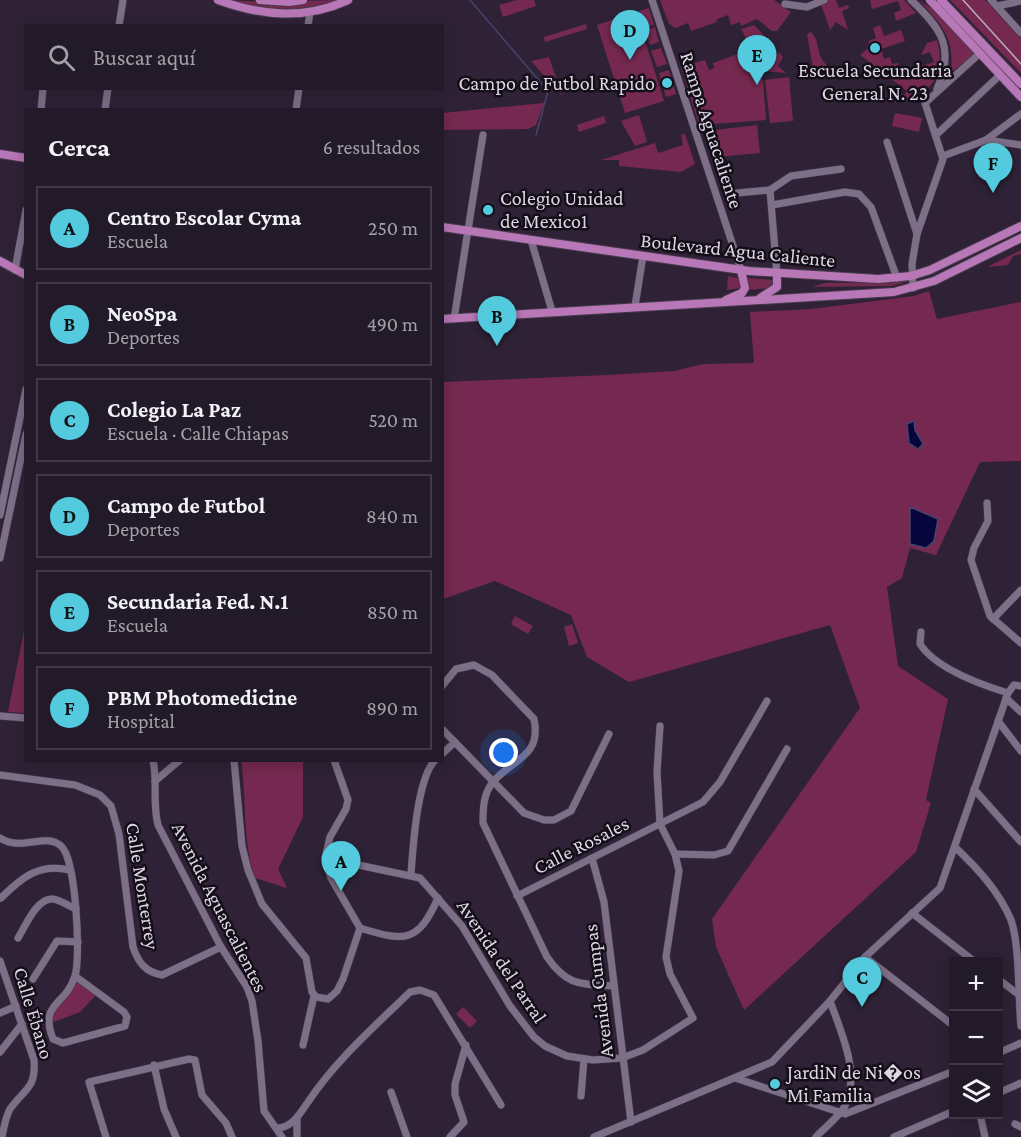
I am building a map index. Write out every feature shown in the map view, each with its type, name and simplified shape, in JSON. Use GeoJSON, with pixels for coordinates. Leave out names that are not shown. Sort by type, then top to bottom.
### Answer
{"type":"FeatureCollection","features":[{"type":"Feature","properties":{"kind":"main road"},"geometry":{"type":"LineString","coordinates":[[218,0],[258,12],[280,14],[310,12],[348,0]]}},
{"type":"Feature","properties":{"kind":"main road"},"geometry":{"type":"LineString","coordinates":[[260,0],[289,2],[303,0]]}},
{"type":"Feature","properties":{"kind":"main road"},"geometry":{"type":"LineString","coordinates":[[930,0],[1021,97]]}},
{"type":"Feature","properties":{"kind":"main road"},"geometry":{"type":"LineString","coordinates":[[941,0],[1021,84]]}},
{"type":"Feature","properties":{"kind":"main road"},"geometry":{"type":"LineString","coordinates":[[0,154],[24,158]]}},
{"type":"Feature","properties":{"kind":"main road","name":"Boulevard Agua Caliente"},"geometry":{"type":"LineString","coordinates":[[444,227],[777,275],[897,278],[911,276],[944,264],[1021,226]]}},
{"type":"Feature","properties":{"kind":"main road","name":"Boulevard Agua Caliente"},"geometry":{"type":"LineString","coordinates":[[444,320],[552,311],[894,292],[934,281],[1021,238]]}},
{"type":"Feature","properties":{"kind":"main road"},"geometry":{"type":"LineString","coordinates":[[0,261],[24,274]]}},
{"type":"Feature","properties":{"kind":"main road"},"geometry":{"type":"LineString","coordinates":[[720,303],[745,288],[741,270]]}},
{"type":"Feature","properties":{"kind":"main road"},"geometry":{"type":"LineString","coordinates":[[753,301],[777,287],[777,275]]}},
{"type":"Feature","properties":{"kind":"street"},"geometry":{"type":"LineString","coordinates":[[119,24],[123,0]]}},
{"type":"Feature","properties":{"kind":"street","name":"Rampa Aguacaliente"},"geometry":{"type":"LineString","coordinates":[[652,0],[741,270]]}},
{"type":"Feature","properties":{"kind":"street"},"geometry":{"type":"LineString","coordinates":[[785,4],[807,7],[824,0]]}},
{"type":"Feature","properties":{"kind":"street"},"geometry":{"type":"LineString","coordinates":[[912,0],[932,21],[943,39],[946,66],[936,92]]}},
{"type":"Feature","properties":{"kind":"street"},"geometry":{"type":"LineString","coordinates":[[994,3],[1021,2]]}},
{"type":"Feature","properties":{"kind":"street"},"geometry":{"type":"LineString","coordinates":[[994,3],[1021,33]]}},
{"type":"Feature","properties":{"kind":"street"},"geometry":{"type":"LineString","coordinates":[[308,24],[310,12]]}},
{"type":"Feature","properties":{"kind":"street"},"geometry":{"type":"LineString","coordinates":[[913,288],[911,276],[917,234],[943,156],[925,103],[979,54]]}},
{"type":"Feature","properties":{"kind":"street"},"geometry":{"type":"LineString","coordinates":[[936,135],[1000,75]]}},
{"type":"Feature","properties":{"kind":"street"},"geometry":{"type":"LineString","coordinates":[[41,108],[44,90]]}},
{"type":"Feature","properties":{"kind":"street"},"geometry":{"type":"LineString","coordinates":[[105,108],[108,90]]}},
{"type":"Feature","properties":{"kind":"street"},"geometry":{"type":"LineString","coordinates":[[296,108],[299,90]]}},
{"type":"Feature","properties":{"kind":"street"},"geometry":{"type":"LineString","coordinates":[[943,156],[986,140],[1021,114]]}},
{"type":"Feature","properties":{"kind":"street"},"geometry":{"type":"LineString","coordinates":[[454,319],[483,135]]}},
{"type":"Feature","properties":{"kind":"street"},"geometry":{"type":"LineString","coordinates":[[986,140],[1021,145]]}},
{"type":"Feature","properties":{"kind":"street"},"geometry":{"type":"LineString","coordinates":[[887,142],[917,234]]}},
{"type":"Feature","properties":{"kind":"street"},"geometry":{"type":"LineString","coordinates":[[737,194],[770,190],[791,176],[841,169]]}},
{"type":"Feature","properties":{"kind":"street"},"geometry":{"type":"LineString","coordinates":[[770,190],[777,275]]}},
{"type":"Feature","properties":{"kind":"street"},"geometry":{"type":"LineString","coordinates":[[772,206],[845,192],[860,194],[872,207],[897,278]]}},
{"type":"Feature","properties":{"kind":"street"},"geometry":{"type":"LineString","coordinates":[[15,270],[24,221]]}},
{"type":"Feature","properties":{"kind":"street"},"geometry":{"type":"LineString","coordinates":[[531,240],[552,311]]}},
{"type":"Feature","properties":{"kind":"street"},"geometry":{"type":"LineString","coordinates":[[635,306],[643,256]]}},
{"type":"Feature","properties":{"kind":"street"},"geometry":{"type":"LineString","coordinates":[[0,515],[4,481],[24,397]]}},
{"type":"Feature","properties":{"kind":"street"},"geometry":{"type":"LineString","coordinates":[[0,558],[24,443]]}},
{"type":"Feature","properties":{"kind":"street"},"geometry":{"type":"LineString","coordinates":[[4,481],[16,481]]}},
{"type":"Feature","properties":{"kind":"street"},"geometry":{"type":"LineString","coordinates":[[987,503],[988,521],[974,548],[971,560],[987,609],[993,619],[1021,643]]}},
{"type":"Feature","properties":{"kind":"street"},"geometry":{"type":"LineString","coordinates":[[993,619],[1021,590]]}},
{"type":"Feature","properties":{"kind":"street"},"geometry":{"type":"LineString","coordinates":[[921,632],[920,644],[933,657],[977,684],[1007,696],[1021,712]]}},
{"type":"Feature","properties":{"kind":"street"},"geometry":{"type":"LineString","coordinates":[[444,684],[456,669],[474,665],[492,675],[534,719],[536,728],[533,746],[493,783],[483,803],[483,823],[547,957],[557,972],[578,984],[614,986]]}},
{"type":"Feature","properties":{"kind":"street"},"geometry":{"type":"LineString","coordinates":[[594,1137],[762,1068],[781,1055],[830,1001],[865,957],[940,888],[1007,696],[1018,686]]}},
{"type":"Feature","properties":{"kind":"street","name":"Calle Rosales"},"geometry":{"type":"LineString","coordinates":[[517,896],[695,807],[710,795],[767,701]]}},
{"type":"Feature","properties":{"kind":"street"},"geometry":{"type":"LineString","coordinates":[[1,716],[24,718]]}},
{"type":"Feature","properties":{"kind":"street"},"geometry":{"type":"LineString","coordinates":[[998,721],[1021,751]]}},
{"type":"Feature","properties":{"kind":"street"},"geometry":{"type":"LineString","coordinates":[[660,726],[657,772],[660,824]]}},
{"type":"Feature","properties":{"kind":"street"},"geometry":{"type":"LineString","coordinates":[[444,731],[524,813],[544,820],[564,817],[576,804],[609,734]]}},
{"type":"Feature","properties":{"kind":"street"},"geometry":{"type":"LineString","coordinates":[[444,752],[456,742]]}},
{"type":"Feature","properties":{"kind":"street"},"geometry":{"type":"LineString","coordinates":[[675,854],[714,855],[728,851],[787,749]]}},
{"type":"Feature","properties":{"kind":"street","name":"Avenida Aguascalientes"},"geometry":{"type":"LineString","coordinates":[[153,762],[155,780],[153,806],[158,825],[221,947],[247,987],[252,1001],[264,1111],[278,1128],[282,1137]]}},
{"type":"Feature","properties":{"kind":"street"},"geometry":{"type":"LineString","coordinates":[[155,780],[178,762]]}},
{"type":"Feature","properties":{"kind":"street"},"geometry":{"type":"LineString","coordinates":[[234,762],[242,846],[248,870],[262,904],[306,958],[314,996],[303,1045]]}},
{"type":"Feature","properties":{"kind":"street"},"geometry":{"type":"LineString","coordinates":[[335,762],[348,800],[346,809],[330,837],[325,858],[331,878],[360,928],[396,938],[411,935],[428,921],[438,898]]}},
{"type":"Feature","properties":{"kind":"street"},"geometry":{"type":"LineString","coordinates":[[411,874],[424,785],[429,768],[434,762]]}},
{"type":"Feature","properties":{"kind":"street","name":"Calle Monterrey"},"geometry":{"type":"LineString","coordinates":[[0,775],[82,787],[100,795],[111,806],[119,834],[132,947],[137,959],[145,969],[162,975],[221,947]]}},
{"type":"Feature","properties":{"kind":"street"},"geometry":{"type":"LineString","coordinates":[[974,789],[1021,843]]}},
{"type":"Feature","properties":{"kind":"street","name":"Avenida del Parral"},"geometry":{"type":"LineString","coordinates":[[325,858],[411,874],[420,878],[462,926],[510,1006],[534,1037],[545,1046],[567,1056],[584,1059],[622,1059],[642,1050],[693,1018],[670,974],[666,957],[679,880],[675,854],[660,824]]}},
{"type":"Feature","properties":{"kind":"street"},"geometry":{"type":"LineString","coordinates":[[0,838],[9,843],[24,845],[46,841],[62,846],[70,870],[78,942],[75,976],[67,992],[48,1014],[48,1025],[53,1040],[63,1043],[125,1026],[127,1017],[124,1012],[75,976]]}},
{"type":"Feature","properties":{"kind":"street"},"geometry":{"type":"LineString","coordinates":[[0,847],[9,843]]}},
{"type":"Feature","properties":{"kind":"street"},"geometry":{"type":"LineString","coordinates":[[955,848],[985,878],[1004,905],[1011,922],[1021,1026]]}},
{"type":"Feature","properties":{"kind":"street","name":"Avenida Cumpas"},"geometry":{"type":"LineString","coordinates":[[592,858],[604,902],[631,1122]]}},
{"type":"Feature","properties":{"kind":"street"},"geometry":{"type":"LineString","coordinates":[[1,898],[29,873],[50,867],[70,870]]}},
{"type":"Feature","properties":{"kind":"street"},"geometry":{"type":"LineString","coordinates":[[18,938],[36,909],[47,900],[54,899],[76,909]]}},
{"type":"Feature","properties":{"kind":"street"},"geometry":{"type":"LineString","coordinates":[[912,913],[969,957]]}},
{"type":"Feature","properties":{"kind":"street"},"geometry":{"type":"LineString","coordinates":[[314,996],[328,999],[337,991],[360,928]]}},
{"type":"Feature","properties":{"kind":"street"},"geometry":{"type":"LineString","coordinates":[[33,979],[57,941],[78,942]]}},
{"type":"Feature","properties":{"kind":"street"},"geometry":{"type":"LineString","coordinates":[[865,957],[949,1022]]}},
{"type":"Feature","properties":{"kind":"street","name":"Calle Ébano"},"geometry":{"type":"LineString","coordinates":[[0,961],[34,1060],[35,1077],[32,1086],[10,1110],[2,1137]]}},
{"type":"Feature","properties":{"kind":"street"},"geometry":{"type":"LineString","coordinates":[[1003,982],[1018,994]]}},
{"type":"Feature","properties":{"kind":"street"},"geometry":{"type":"LineString","coordinates":[[278,1128],[290,1124],[297,1118],[328,1073],[410,992],[420,990],[434,995],[466,1044],[501,1105]]}},
{"type":"Feature","properties":{"kind":"street"},"geometry":{"type":"LineString","coordinates":[[816,1137],[839,1114],[848,1096],[850,1071],[844,1040],[830,1001]]}},
{"type":"Feature","properties":{"kind":"street"},"geometry":{"type":"LineString","coordinates":[[0,1013],[16,1006]]}},
{"type":"Feature","properties":{"kind":"street"},"geometry":{"type":"LineString","coordinates":[[0,1052],[22,1024]]}},
{"type":"Feature","properties":{"kind":"street"},"geometry":{"type":"LineString","coordinates":[[1003,1051],[1021,1043]]}},
{"type":"Feature","properties":{"kind":"street"},"geometry":{"type":"LineString","coordinates":[[450,1137],[464,1122],[454,1095],[466,1044]]}},
{"type":"Feature","properties":{"kind":"street"},"geometry":{"type":"LineString","coordinates":[[581,1096],[584,1059]]}},
{"type":"Feature","properties":{"kind":"street"},"geometry":{"type":"LineString","coordinates":[[106,1137],[89,1082],[154,1065],[195,1060],[202,1095],[226,1122],[232,1137]]}},
{"type":"Feature","properties":{"kind":"street"},"geometry":{"type":"LineString","coordinates":[[154,1065],[164,1109],[176,1137]]}},
{"type":"Feature","properties":{"kind":"street"},"geometry":{"type":"LineString","coordinates":[[735,1078],[839,1114],[850,1113],[949,1073]]}},
{"type":"Feature","properties":{"kind":"street"},"geometry":{"type":"LineString","coordinates":[[1003,1091],[1021,1083]]}},
{"type":"Feature","properties":{"kind":"street"},"geometry":{"type":"LineString","coordinates":[[391,1092],[408,1137]]}},
{"type":"Feature","properties":{"kind":"street"},"geometry":{"type":"LineString","coordinates":[[894,1137],[949,1113]]}},
{"type":"Feature","properties":{"kind":"street"},"geometry":{"type":"LineString","coordinates":[[297,1118],[297,1137]]}},
{"type":"Feature","properties":{"kind":"street"},"geometry":{"type":"LineString","coordinates":[[981,1119],[985,1137]]}},
{"type":"Feature","properties":{"kind":"shaded area"},"geometry":{"type":"Polygon","coordinates":[[[227,0],[265,2],[337,0],[294,9],[270,9],[227,0]]]}},
{"type":"Feature","properties":{"kind":"shaded area"},"geometry":{"type":"Polygon","coordinates":[[[517,0],[534,0],[536,6],[503,17],[499,5],[517,0]]]}},
{"type":"Feature","properties":{"kind":"shaded area"},"geometry":{"type":"Polygon","coordinates":[[[660,0],[774,0],[791,12],[777,31],[772,31],[757,19],[741,26],[740,22],[731,25],[728,15],[717,19],[717,22],[691,31],[688,23],[675,28],[669,24],[660,0]]]}},
{"type":"Feature","properties":{"kind":"shaded area"},"geometry":{"type":"Polygon","coordinates":[[[829,0],[836,0],[839,8],[848,5],[849,8],[842,11],[848,30],[836,22],[830,30],[821,4],[829,0]]]}},
{"type":"Feature","properties":{"kind":"shaded area"},"geometry":{"type":"Polygon","coordinates":[[[870,0],[904,0],[916,13],[896,21],[894,13],[901,10],[898,1],[872,9],[870,0]]]}},
{"type":"Feature","properties":{"kind":"shaded area"},"geometry":{"type":"Polygon","coordinates":[[[919,0],[935,11],[975,53],[951,73],[951,50],[945,32],[919,0]]]}},
{"type":"Feature","properties":{"kind":"shaded area"},"geometry":{"type":"Polygon","coordinates":[[[950,0],[985,0],[1021,39],[1021,73],[950,0]]]}},
{"type":"Feature","properties":{"kind":"shaded area","name":"Campo de Futbol Rapido"},"geometry":{"type":"Polygon","coordinates":[[[649,8],[654,25],[644,28],[639,11],[649,8]]]}},
{"type":"Feature","properties":{"kind":"shaded area"},"geometry":{"type":"Polygon","coordinates":[[[636,12],[664,101],[625,113],[597,25],[636,12]]]}},
{"type":"Feature","properties":{"kind":"shaded area"},"geometry":{"type":"Polygon","coordinates":[[[586,24],[587,29],[545,42],[544,37],[586,24]]]}},
{"type":"Feature","properties":{"kind":"shaded area"},"geometry":{"type":"Polygon","coordinates":[[[754,25],[774,46],[768,53],[774,58],[779,52],[783,57],[778,66],[786,73],[763,71],[753,41],[748,42],[741,29],[754,25]]]}},
{"type":"Feature","properties":{"kind":"shaded area"},"geometry":{"type":"Polygon","coordinates":[[[880,25],[884,36],[901,30],[905,41],[881,49],[884,59],[890,57],[892,64],[898,63],[901,73],[934,62],[930,52],[921,55],[927,43],[937,40],[940,54],[936,77],[921,94],[898,102],[884,102],[894,92],[902,98],[907,91],[860,55],[868,48],[869,41],[876,38],[873,28],[880,25]]]}},
{"type":"Feature","properties":{"kind":"shaded area","name":"Campo de Futbol Rapido"},"geometry":{"type":"Polygon","coordinates":[[[655,27],[659,42],[650,45],[645,30],[655,27]]]}},
{"type":"Feature","properties":{"kind":"shaded area"},"geometry":{"type":"Polygon","coordinates":[[[811,32],[821,58],[829,67],[827,72],[814,74],[807,34],[811,32]]]}},
{"type":"Feature","properties":{"kind":"shaded area","name":"Campo de Futbol Rapido"},"geometry":{"type":"Polygon","coordinates":[[[661,48],[667,64],[657,67],[651,51],[661,48]]]}},
{"type":"Feature","properties":{"kind":"shaded area"},"geometry":{"type":"Polygon","coordinates":[[[738,54],[740,62],[747,60],[752,75],[763,80],[766,120],[699,125],[681,67],[705,60],[709,70],[714,68],[713,63],[738,54]]]}},
{"type":"Feature","properties":{"kind":"shaded area"},"geometry":{"type":"Polygon","coordinates":[[[549,57],[562,96],[531,61],[549,57]]]}},
{"type":"Feature","properties":{"kind":"shaded area","name":"Campo de Futbol Rapido"},"geometry":{"type":"Polygon","coordinates":[[[669,70],[676,94],[666,97],[659,73],[669,70]]]}},
{"type":"Feature","properties":{"kind":"shaded area"},"geometry":{"type":"Polygon","coordinates":[[[789,77],[793,121],[770,123],[765,80],[789,77]]]}},
{"type":"Feature","properties":{"kind":"shaded area"},"geometry":{"type":"Polygon","coordinates":[[[544,103],[536,125],[528,129],[444,130],[444,113],[544,103]]]}},
{"type":"Feature","properties":{"kind":"shaded area"},"geometry":{"type":"Polygon","coordinates":[[[895,113],[922,118],[919,132],[892,126],[895,113]]]}},
{"type":"Feature","properties":{"kind":"shaded area"},"geometry":{"type":"Polygon","coordinates":[[[639,115],[647,142],[635,146],[621,121],[639,115]]]}},
{"type":"Feature","properties":{"kind":"shaded area"},"geometry":{"type":"Polygon","coordinates":[[[604,116],[606,123],[579,132],[577,125],[604,116]]]}},
{"type":"Feature","properties":{"kind":"shaded area"},"geometry":{"type":"Polygon","coordinates":[[[757,125],[760,153],[717,157],[715,130],[757,125]]]}},
{"type":"Feature","properties":{"kind":"shaded area"},"geometry":{"type":"Polygon","coordinates":[[[685,134],[695,164],[681,172],[619,166],[619,160],[601,160],[655,143],[658,153],[683,145],[681,135],[685,134]]]}},
{"type":"Feature","properties":{"kind":"shaded area"},"geometry":{"type":"Polygon","coordinates":[[[1021,250],[1021,254],[1013,256],[1008,265],[987,267],[1021,250]]]}},
{"type":"Feature","properties":{"kind":"shaded area"},"geometry":{"type":"Polygon","coordinates":[[[728,276],[741,279],[740,288],[727,290],[728,276]]]}},
{"type":"Feature","properties":{"kind":"shaded area"},"geometry":{"type":"Polygon","coordinates":[[[748,278],[773,280],[773,285],[770,288],[748,290],[748,278]]]}},
{"type":"Feature","properties":{"kind":"shaded area"},"geometry":{"type":"Polygon","coordinates":[[[906,282],[891,286],[812,287],[825,283],[906,282]]]}},
{"type":"Feature","properties":{"kind":"shaded area"},"geometry":{"type":"Polygon","coordinates":[[[929,291],[937,319],[1021,302],[1021,461],[980,462],[936,555],[910,548],[902,578],[887,587],[898,666],[948,699],[926,800],[931,803],[916,852],[744,1010],[716,947],[712,919],[860,708],[830,625],[629,682],[587,657],[571,615],[495,581],[444,599],[444,382],[674,371],[703,364],[754,363],[750,312],[811,309],[914,296],[929,291]]]}},
{"type":"Feature","properties":{"kind":"shaded area"},"geometry":{"type":"Polygon","coordinates":[[[914,421],[915,430],[923,444],[918,449],[909,443],[907,424],[914,421]]]}},
{"type":"Feature","properties":{"kind":"shaded area"},"geometry":{"type":"Polygon","coordinates":[[[910,507],[938,519],[934,541],[926,548],[910,544],[910,507]]]}},
{"type":"Feature","properties":{"kind":"shaded area"},"geometry":{"type":"Polygon","coordinates":[[[515,616],[533,626],[528,634],[511,624],[515,616]]]}},
{"type":"Feature","properties":{"kind":"shaded area"},"geometry":{"type":"Polygon","coordinates":[[[572,624],[578,643],[569,646],[564,627],[572,624]]]}},
{"type":"Feature","properties":{"kind":"shaded area"},"geometry":{"type":"Polygon","coordinates":[[[24,630],[24,713],[8,712],[24,630]]]}},
{"type":"Feature","properties":{"kind":"shaded area"},"geometry":{"type":"Polygon","coordinates":[[[241,762],[303,762],[303,817],[278,869],[287,888],[255,878],[246,834],[241,762]]]}},
{"type":"Feature","properties":{"kind":"shaded area"},"geometry":{"type":"Polygon","coordinates":[[[79,980],[97,994],[80,1012],[51,1023],[52,1015],[79,980]]]}},
{"type":"Feature","properties":{"kind":"shaded area"},"geometry":{"type":"Polygon","coordinates":[[[463,1007],[477,1021],[470,1028],[456,1014],[463,1007]]]}},
{"type":"Feature","properties":{"kind":"waterway"},"geometry":{"type":"LineString","coordinates":[[470,0],[548,91],[536,135]]}},
{"type":"Feature","properties":{"kind":"railway"},"geometry":{"type":"LineString","coordinates":[[963,0],[1021,64]]}},
{"type":"Feature","properties":{"kind":"place","name":"Escuela Secundaria General N. 23"},"geometry":{"type":"Point","coordinates":[875,48]}},
{"type":"Feature","properties":{"kind":"place","name":"Campo de Futbol"},"geometry":{"type":"Point","coordinates":[630,60]}},
{"type":"Feature","properties":{"kind":"place","name":"Campo de Futbol Rapido"},"geometry":{"type":"Point","coordinates":[667,83]}},
{"type":"Feature","properties":{"kind":"place","name":"Secundaria Fed. N.1"},"geometry":{"type":"Point","coordinates":[757,85]}},
{"type":"Feature","properties":{"kind":"place","name":"PBM Photomedicine"},"geometry":{"type":"Point","coordinates":[993,193]}},
{"type":"Feature","properties":{"kind":"place","name":"Colegio Unidad de Mexico1"},"geometry":{"type":"Point","coordinates":[488,210]}},
{"type":"Feature","properties":{"kind":"place","name":"NeoSpa"},"geometry":{"type":"Point","coordinates":[497,346]}},
{"type":"Feature","properties":{"kind":"place","name":"Centro Escolar Cyma"},"geometry":{"type":"Point","coordinates":[341,891]}},
{"type":"Feature","properties":{"kind":"place","name":"Colegio La Paz"},"geometry":{"type":"Point","coordinates":[862,1007]}},
{"type":"Feature","properties":{"kind":"place","name":"JardiN de Ni�os Mi Familia"},"geometry":{"type":"Point","coordinates":[775,1084]}}]}
